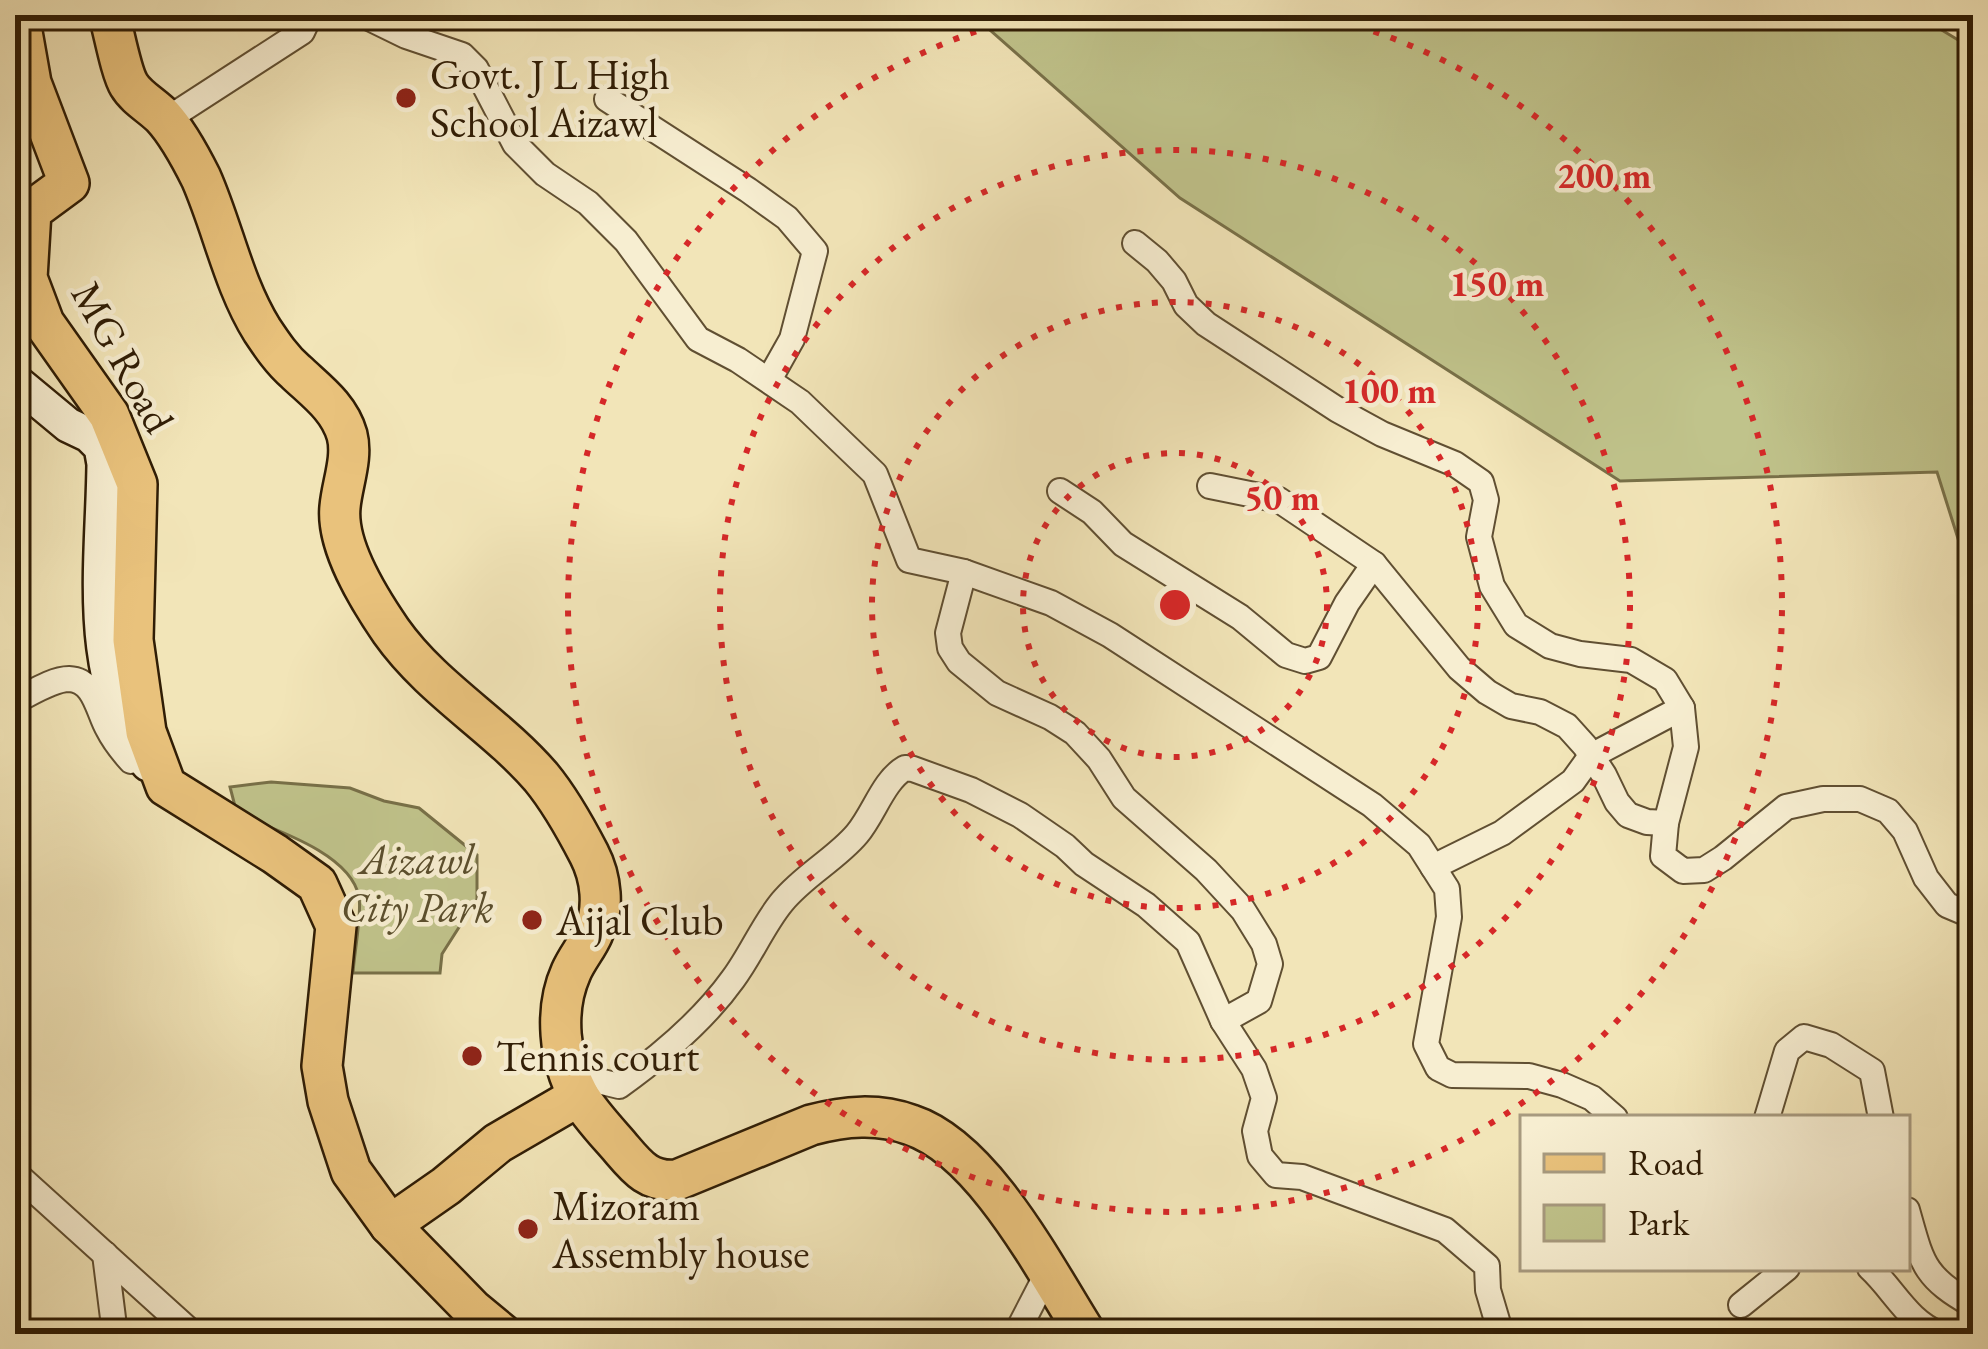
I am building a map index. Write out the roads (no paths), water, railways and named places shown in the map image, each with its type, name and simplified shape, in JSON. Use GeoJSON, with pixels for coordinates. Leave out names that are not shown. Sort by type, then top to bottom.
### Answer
{"type":"FeatureCollection","features":[{"type":"Feature","properties":{"kind":"main road","name":"MG Road"},"geometry":{"type":"LineString","coordinates":[[19,15],[32,83],[69,183],[31,212],[27,278],[44,323],[109,415],[136,484],[133,640],[146,732],[166,786]]}},
{"type":"Feature","properties":{"kind":"main road"},"geometry":{"type":"LineString","coordinates":[[109,15],[129,85],[166,120],[199,173],[244,299],[287,363],[335,410],[347,435],[349,455],[338,523],[364,585],[391,631],[424,671],[538,775],[561,804],[594,864],[600,911],[562,1002],[561,1038],[575,1085],[636,1166],[663,1182],[832,1120],[868,1117],[915,1126],[939,1139],[977,1173],[1086,1334]]}},
{"type":"Feature","properties":{"kind":"main road"},"geometry":{"type":"LineString","coordinates":[[15,380],[101,447],[100,601],[111,686],[125,727],[166,786],[317,884],[336,926],[322,1066],[351,1171],[390,1225],[502,1334]]}},
{"type":"Feature","properties":{"kind":"main road"},"geometry":{"type":"LineString","coordinates":[[390,1225],[575,1085]]}},
{"type":"Feature","properties":{"kind":"street"},"geometry":{"type":"LineString","coordinates":[[166,120],[302,32],[310,15]]}},
{"type":"Feature","properties":{"kind":"street"},"geometry":{"type":"LineString","coordinates":[[362,15],[462,55],[476,69],[515,143],[626,241],[698,339],[800,402],[875,474],[910,560],[964,572],[1051,603],[1110,635],[1372,805],[1418,845],[1447,889],[1449,917],[1426,1044],[1438,1068],[1452,1075],[1529,1076],[1562,1084],[1592,1098],[1612,1115]]}},
{"type":"Feature","properties":{"kind":"street"},"geometry":{"type":"LineString","coordinates":[[607,99],[787,218],[815,251],[792,339],[769,380]]}},
{"type":"Feature","properties":{"kind":"street"},"geometry":{"type":"LineString","coordinates":[[1135,243],[1157,261],[1186,305],[1206,324],[1338,410],[1455,464],[1481,482],[1486,500],[1479,537],[1492,586],[1516,625],[1550,646],[1631,660],[1665,680],[1682,708],[1687,747],[1666,823],[1663,856],[1683,871],[1704,870],[1786,807],[1822,799],[1860,799],[1888,811],[1905,831],[1926,878],[1947,905],[1973,916]]}},
{"type":"Feature","properties":{"kind":"street"},"geometry":{"type":"LineString","coordinates":[[1210,486],[1279,500],[1374,564],[1459,668],[1511,706],[1540,712],[1568,726],[1628,815],[1666,823]]}},
{"type":"Feature","properties":{"kind":"street"},"geometry":{"type":"LineString","coordinates":[[1060,490],[1093,512],[1123,544],[1240,617],[1286,655],[1304,661],[1318,657],[1374,564]]}},
{"type":"Feature","properties":{"kind":"street"},"geometry":{"type":"LineString","coordinates":[[964,572],[948,633],[959,662],[997,693],[1075,734],[1099,759],[1124,798],[1206,870],[1243,910],[1264,944],[1270,964],[1259,1001],[1223,1021]]}},
{"type":"Feature","properties":{"kind":"street"},"geometry":{"type":"LineString","coordinates":[[15,701],[58,681],[81,683],[91,690],[123,753],[166,786]]}},
{"type":"Feature","properties":{"kind":"street"},"geometry":{"type":"LineString","coordinates":[[1433,867],[1502,833],[1573,781],[1591,756],[1682,708]]}},
{"type":"Feature","properties":{"kind":"street"},"geometry":{"type":"LineString","coordinates":[[575,1085],[619,1086],[673,1044],[734,979],[779,905],[854,838],[892,777],[905,768],[1009,808],[1146,905],[1188,941],[1223,1021],[1254,1069],[1264,1098],[1255,1131],[1260,1156],[1276,1175],[1302,1177],[1445,1230],[1487,1266],[1487,1290],[1501,1334]]}},
{"type":"Feature","properties":{"kind":"street"},"geometry":{"type":"LineString","coordinates":[[1768,1115],[1787,1051],[1804,1037],[1831,1045],[1872,1071],[1880,1115]]}},
{"type":"Feature","properties":{"kind":"street"},"geometry":{"type":"LineString","coordinates":[[15,1173],[193,1334]]}},
{"type":"Feature","properties":{"kind":"street"},"geometry":{"type":"LineString","coordinates":[[1910,1220],[1923,1264],[1944,1289],[1973,1305]]}},
{"type":"Feature","properties":{"kind":"street"},"geometry":{"type":"LineString","coordinates":[[105,1254],[115,1334]]}},
{"type":"Feature","properties":{"kind":"street"},"geometry":{"type":"LineString","coordinates":[[1741,1305],[1783,1271]]}},
{"type":"Feature","properties":{"kind":"street"},"geometry":{"type":"LineString","coordinates":[[1873,1271],[1908,1313],[1940,1334]]}},
{"type":"Feature","properties":{"kind":"street"},"geometry":{"type":"LineString","coordinates":[[1016,1334],[1047,1274]]}},
{"type":"Feature","properties":{"kind":"street"},"geometry":{"type":"LineString","coordinates":[[15,1323],[20,1334]]}},
{"type":"Feature","properties":{"kind":"place","name":"Govt. J L High School Aizawl"},"geometry":{"type":"Point","coordinates":[406,98]}},
{"type":"Feature","properties":{"kind":"place","name":"Aijal Club"},"geometry":{"type":"Point","coordinates":[532,920]}},
{"type":"Feature","properties":{"kind":"place","name":"Tennis court"},"geometry":{"type":"Point","coordinates":[472,1056]}},
{"type":"Feature","properties":{"kind":"place","name":"Mizoram Assembly house"},"geometry":{"type":"Point","coordinates":[528,1229]}},
{"type":"Feature","properties":{"kind":"park label","name":"Aizawl City Park"},"geometry":{"type":"Point","coordinates":[417,883]}}]}
